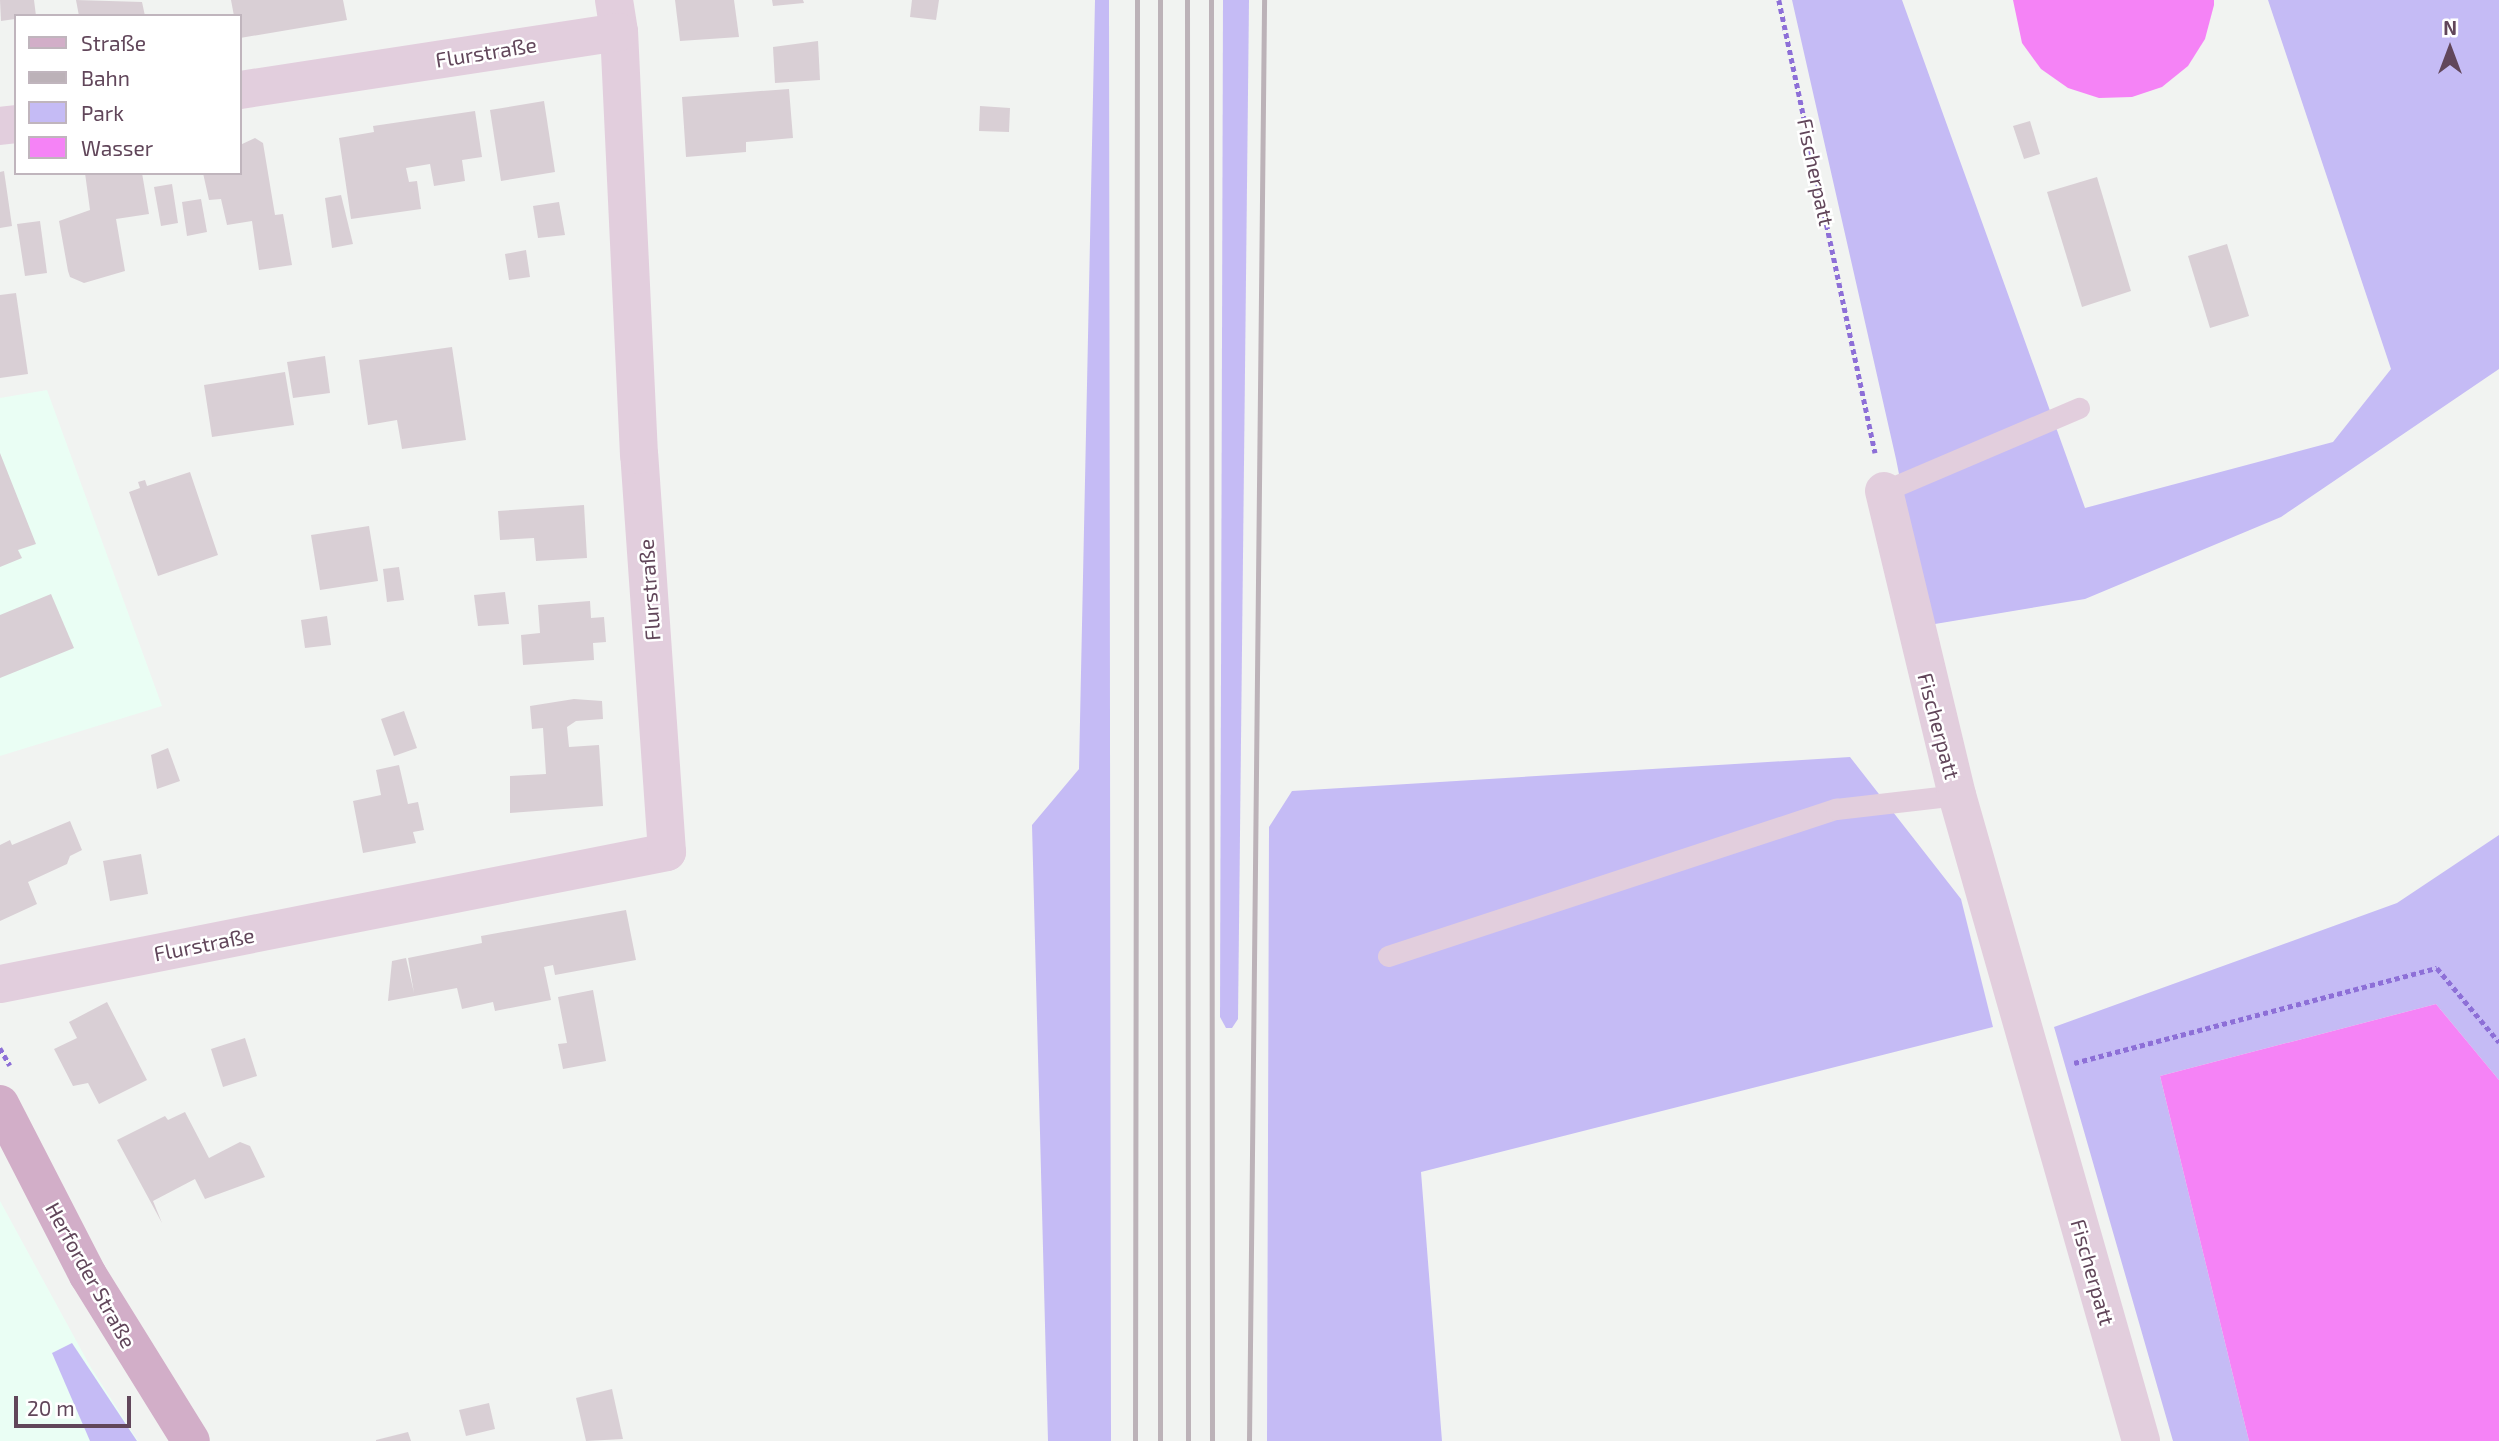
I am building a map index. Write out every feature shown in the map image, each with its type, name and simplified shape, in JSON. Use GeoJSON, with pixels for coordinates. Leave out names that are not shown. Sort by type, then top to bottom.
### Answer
{"type":"FeatureCollection","features":[{"type":"Feature","properties":{"kind":"main road","name":"Herforder Straße"},"geometry":{"type":"LineString","coordinates":[[0,1104],[94,1285],[191,1441]]}},
{"type":"Feature","properties":{"kind":"street","name":"Flurstraße"},"geometry":{"type":"LineString","coordinates":[[0,984],[667,852],[639,455],[616,16],[242,90]]}},
{"type":"Feature","properties":{"kind":"street","name":"Fischerpatt"},"geometry":{"type":"LineString","coordinates":[[1884,491],[1957,795],[2141,1441]]}},
{"type":"Feature","properties":{"kind":"lane"},"geometry":{"type":"LineString","coordinates":[[1884,491],[2078,408]]}},
{"type":"Feature","properties":{"kind":"lane"},"geometry":{"type":"LineString","coordinates":[[1388,956],[1836,809],[1957,795]]}},
{"type":"Feature","properties":{"kind":"path","name":"Fischerpatt"},"geometry":{"type":"LineString","coordinates":[[1779,0],[1884,491]]}},
{"type":"Feature","properties":{"kind":"path"},"geometry":{"type":"LineString","coordinates":[[2036,1073],[2438,968],[2499,1042]]}},
{"type":"Feature","properties":{"kind":"shaded area"},"geometry":{"type":"Polygon","coordinates":[[[47,390],[162,706],[0,756],[0,398],[47,390]]]}},
{"type":"Feature","properties":{"kind":"shaded area"},"geometry":{"type":"Polygon","coordinates":[[[0,1201],[90,1366],[138,1441],[0,1441],[0,1201]]]}},
{"type":"Feature","properties":{"kind":"green space"},"geometry":{"type":"Polygon","coordinates":[[[1095,0],[1109,0],[1111,1441],[1048,1441],[1032,825],[1079,769],[1095,0]]]}},
{"type":"Feature","properties":{"kind":"green space"},"geometry":{"type":"Polygon","coordinates":[[[1223,0],[1249,0],[1238,1019],[1232,1028],[1226,1028],[1220,1017],[1223,0]]]}},
{"type":"Feature","properties":{"kind":"green space"},"geometry":{"type":"Polygon","coordinates":[[[1792,0],[1902,0],[2085,508],[2333,442],[2391,369],[2268,0],[2499,0],[2499,369],[2281,517],[2085,599],[1929,625],[1896,459],[1792,0]]]}},
{"type":"Feature","properties":{"kind":"green space"},"geometry":{"type":"Polygon","coordinates":[[[1850,757],[1961,899],[1993,1027],[1421,1172],[1442,1441],[1267,1441],[1269,827],[1292,791],[1850,757]]]}},
{"type":"Feature","properties":{"kind":"green space"},"geometry":{"type":"Polygon","coordinates":[[[2499,835],[2499,1080],[2436,1004],[2160,1076],[2249,1441],[2173,1441],[2054,1027],[2397,903],[2499,835]]]}},
{"type":"Feature","properties":{"kind":"green space"},"geometry":{"type":"Polygon","coordinates":[[[72,1343],[137,1441],[90,1441],[52,1353],[72,1343]]]}},
{"type":"Feature","properties":{"kind":"water"},"geometry":{"type":"Polygon","coordinates":[[[2013,0],[2214,0],[2214,5],[2205,39],[2188,66],[2162,87],[2132,97],[2099,98],[2068,88],[2041,69],[2022,43],[2013,0]]]}},
{"type":"Feature","properties":{"kind":"water"},"geometry":{"type":"Polygon","coordinates":[[[2436,1004],[2499,1080],[2499,1441],[2249,1441],[2160,1076],[2436,1004]]]}},
{"type":"Feature","properties":{"kind":"building"},"geometry":{"type":"Polygon","coordinates":[[[0,0],[34,0],[36,14],[14,14],[14,19],[1,21],[0,0]]]}},
{"type":"Feature","properties":{"kind":"building"},"geometry":{"type":"Polygon","coordinates":[[[76,0],[142,2],[145,14],[79,14],[76,0]]]}},
{"type":"Feature","properties":{"kind":"building"},"geometry":{"type":"Polygon","coordinates":[[[231,0],[343,0],[347,20],[242,38],[242,14],[234,14],[231,0]]]}},
{"type":"Feature","properties":{"kind":"building"},"geometry":{"type":"Polygon","coordinates":[[[675,0],[734,0],[739,37],[680,41],[675,0]]]}},
{"type":"Feature","properties":{"kind":"building"},"geometry":{"type":"Polygon","coordinates":[[[772,0],[803,0],[804,3],[773,6],[772,0]]]}},
{"type":"Feature","properties":{"kind":"building"},"geometry":{"type":"Polygon","coordinates":[[[912,0],[939,0],[936,20],[910,17],[912,0]]]}},
{"type":"Feature","properties":{"kind":"building"},"geometry":{"type":"Polygon","coordinates":[[[818,41],[820,80],[775,83],[773,47],[818,41]]]}},
{"type":"Feature","properties":{"kind":"building"},"geometry":{"type":"Polygon","coordinates":[[[789,89],[793,138],[746,142],[746,152],[686,157],[682,97],[789,89]]]}},
{"type":"Feature","properties":{"kind":"building"},"geometry":{"type":"Polygon","coordinates":[[[544,101],[555,172],[501,181],[490,110],[544,101]]]}},
{"type":"Feature","properties":{"kind":"building"},"geometry":{"type":"Polygon","coordinates":[[[980,106],[1010,108],[1009,132],[979,131],[980,106]]]}},
{"type":"Feature","properties":{"kind":"building"},"geometry":{"type":"Polygon","coordinates":[[[475,111],[482,157],[462,160],[465,181],[434,186],[430,164],[406,168],[409,182],[417,181],[421,209],[351,219],[339,138],[374,132],[373,126],[475,111]]]}},
{"type":"Feature","properties":{"kind":"building"},"geometry":{"type":"Polygon","coordinates":[[[2030,121],[2040,154],[2024,159],[2013,126],[2030,121]]]}},
{"type":"Feature","properties":{"kind":"building"},"geometry":{"type":"Polygon","coordinates":[[[255,138],[263,143],[275,215],[283,214],[292,265],[259,270],[252,221],[227,225],[221,199],[209,200],[203,175],[242,175],[242,144],[255,138]]]}},
{"type":"Feature","properties":{"kind":"building"},"geometry":{"type":"Polygon","coordinates":[[[4,171],[12,226],[0,228],[0,172],[4,171]]]}},
{"type":"Feature","properties":{"kind":"building"},"geometry":{"type":"Polygon","coordinates":[[[85,175],[142,175],[149,214],[116,219],[125,271],[84,283],[70,277],[59,221],[90,210],[85,175]]]}},
{"type":"Feature","properties":{"kind":"building"},"geometry":{"type":"Polygon","coordinates":[[[2097,177],[2131,291],[2082,307],[2047,192],[2097,177]]]}},
{"type":"Feature","properties":{"kind":"building"},"geometry":{"type":"Polygon","coordinates":[[[172,184],[178,223],[161,226],[154,187],[172,184]]]}},
{"type":"Feature","properties":{"kind":"building"},"geometry":{"type":"Polygon","coordinates":[[[341,195],[353,244],[332,248],[325,198],[341,195]]]}},
{"type":"Feature","properties":{"kind":"building"},"geometry":{"type":"Polygon","coordinates":[[[201,199],[207,232],[187,236],[182,202],[201,199]]]}},
{"type":"Feature","properties":{"kind":"building"},"geometry":{"type":"Polygon","coordinates":[[[559,202],[565,235],[538,238],[533,206],[559,202]]]}},
{"type":"Feature","properties":{"kind":"building"},"geometry":{"type":"Polygon","coordinates":[[[40,221],[47,273],[25,276],[17,224],[40,221]]]}},
{"type":"Feature","properties":{"kind":"building"},"geometry":{"type":"Polygon","coordinates":[[[2227,244],[2249,316],[2210,328],[2188,256],[2227,244]]]}},
{"type":"Feature","properties":{"kind":"building"},"geometry":{"type":"Polygon","coordinates":[[[526,250],[530,277],[509,280],[505,254],[526,250]]]}},
{"type":"Feature","properties":{"kind":"building"},"geometry":{"type":"Polygon","coordinates":[[[16,293],[28,374],[0,378],[0,295],[16,293]]]}},
{"type":"Feature","properties":{"kind":"building"},"geometry":{"type":"Polygon","coordinates":[[[452,347],[466,440],[402,449],[397,420],[368,425],[359,360],[452,347]]]}},
{"type":"Feature","properties":{"kind":"building"},"geometry":{"type":"Polygon","coordinates":[[[325,356],[330,393],[293,398],[287,362],[325,356]]]}},
{"type":"Feature","properties":{"kind":"building"},"geometry":{"type":"Polygon","coordinates":[[[285,372],[294,425],[212,437],[204,385],[285,372]]]}},
{"type":"Feature","properties":{"kind":"building"},"geometry":{"type":"Polygon","coordinates":[[[0,453],[36,544],[18,550],[22,558],[0,567],[0,453]]]}},
{"type":"Feature","properties":{"kind":"building"},"geometry":{"type":"Polygon","coordinates":[[[190,472],[218,555],[158,576],[129,492],[140,488],[138,482],[145,480],[147,486],[190,472]]]}},
{"type":"Feature","properties":{"kind":"building"},"geometry":{"type":"Polygon","coordinates":[[[584,505],[587,558],[536,561],[534,538],[500,540],[498,511],[584,505]]]}},
{"type":"Feature","properties":{"kind":"building"},"geometry":{"type":"Polygon","coordinates":[[[369,526],[378,581],[320,590],[311,535],[369,526]]]}},
{"type":"Feature","properties":{"kind":"building"},"geometry":{"type":"Polygon","coordinates":[[[399,567],[404,600],[387,602],[383,569],[399,567]]]}},
{"type":"Feature","properties":{"kind":"building"},"geometry":{"type":"Polygon","coordinates":[[[505,592],[509,624],[478,626],[474,595],[505,592]]]}},
{"type":"Feature","properties":{"kind":"building"},"geometry":{"type":"Polygon","coordinates":[[[51,594],[74,648],[0,678],[0,615],[51,594]]]}},
{"type":"Feature","properties":{"kind":"building"},"geometry":{"type":"Polygon","coordinates":[[[590,601],[591,618],[604,617],[606,642],[593,643],[594,660],[523,665],[521,635],[540,633],[538,605],[590,601]]]}},
{"type":"Feature","properties":{"kind":"building"},"geometry":{"type":"Polygon","coordinates":[[[327,616],[331,645],[305,648],[301,620],[327,616]]]}},
{"type":"Feature","properties":{"kind":"building"},"geometry":{"type":"Polygon","coordinates":[[[574,699],[602,701],[603,719],[576,721],[567,727],[569,747],[599,745],[603,806],[510,813],[510,776],[546,774],[543,728],[532,729],[530,706],[574,699]]]}},
{"type":"Feature","properties":{"kind":"building"},"geometry":{"type":"Polygon","coordinates":[[[404,711],[417,748],[394,756],[381,719],[404,711]]]}},
{"type":"Feature","properties":{"kind":"building"},"geometry":{"type":"Polygon","coordinates":[[[168,748],[180,781],[157,789],[151,755],[168,748]]]}},
{"type":"Feature","properties":{"kind":"building"},"geometry":{"type":"Polygon","coordinates":[[[399,765],[408,804],[418,802],[424,830],[413,832],[416,843],[363,853],[353,801],[381,795],[376,770],[399,765]]]}},
{"type":"Feature","properties":{"kind":"building"},"geometry":{"type":"Polygon","coordinates":[[[70,821],[82,850],[70,856],[67,864],[28,882],[37,904],[0,921],[0,845],[10,840],[12,845],[70,821]]]}},
{"type":"Feature","properties":{"kind":"building"},"geometry":{"type":"Polygon","coordinates":[[[141,854],[148,894],[110,901],[103,861],[141,854]]]}},
{"type":"Feature","properties":{"kind":"building"},"geometry":{"type":"Polygon","coordinates":[[[626,910],[636,960],[555,975],[553,965],[544,967],[551,1000],[495,1011],[493,1002],[462,1009],[457,988],[388,1001],[392,961],[406,958],[414,993],[408,958],[482,943],[481,936],[626,910]]]}},
{"type":"Feature","properties":{"kind":"building"},"geometry":{"type":"Polygon","coordinates":[[[593,990],[606,1061],[563,1069],[558,1044],[567,1043],[558,997],[593,990]]]}},
{"type":"Feature","properties":{"kind":"building"},"geometry":{"type":"Polygon","coordinates":[[[107,1002],[147,1080],[99,1104],[88,1083],[73,1086],[54,1049],[77,1038],[69,1022],[107,1002]]]}},
{"type":"Feature","properties":{"kind":"building"},"geometry":{"type":"Polygon","coordinates":[[[245,1038],[257,1076],[223,1087],[211,1049],[245,1038]]]}},
{"type":"Feature","properties":{"kind":"building"},"geometry":{"type":"Polygon","coordinates":[[[185,1112],[209,1158],[240,1142],[250,1146],[265,1177],[205,1199],[195,1179],[153,1201],[162,1223],[117,1140],[165,1116],[168,1120],[185,1112]]]}},
{"type":"Feature","properties":{"kind":"building"},"geometry":{"type":"Polygon","coordinates":[[[612,1389],[623,1439],[586,1441],[576,1398],[612,1389]]]}},
{"type":"Feature","properties":{"kind":"building"},"geometry":{"type":"Polygon","coordinates":[[[489,1403],[495,1429],[466,1436],[459,1410],[489,1403]]]}},
{"type":"Feature","properties":{"kind":"building"},"geometry":{"type":"Polygon","coordinates":[[[408,1432],[411,1441],[376,1441],[376,1440],[408,1432]]]}},
{"type":"Feature","properties":{"kind":"railway"},"geometry":{"type":"LineString","coordinates":[[1135,1441],[1137,0]]}},
{"type":"Feature","properties":{"kind":"railway"},"geometry":{"type":"LineString","coordinates":[[1160,0],[1160,1441]]}},
{"type":"Feature","properties":{"kind":"railway"},"geometry":{"type":"LineString","coordinates":[[1187,0],[1188,1441]]}},
{"type":"Feature","properties":{"kind":"railway"},"geometry":{"type":"LineString","coordinates":[[1211,0],[1212,1441]]}},
{"type":"Feature","properties":{"kind":"railway"},"geometry":{"type":"LineString","coordinates":[[1249,1441],[1264,0]]}}]}
